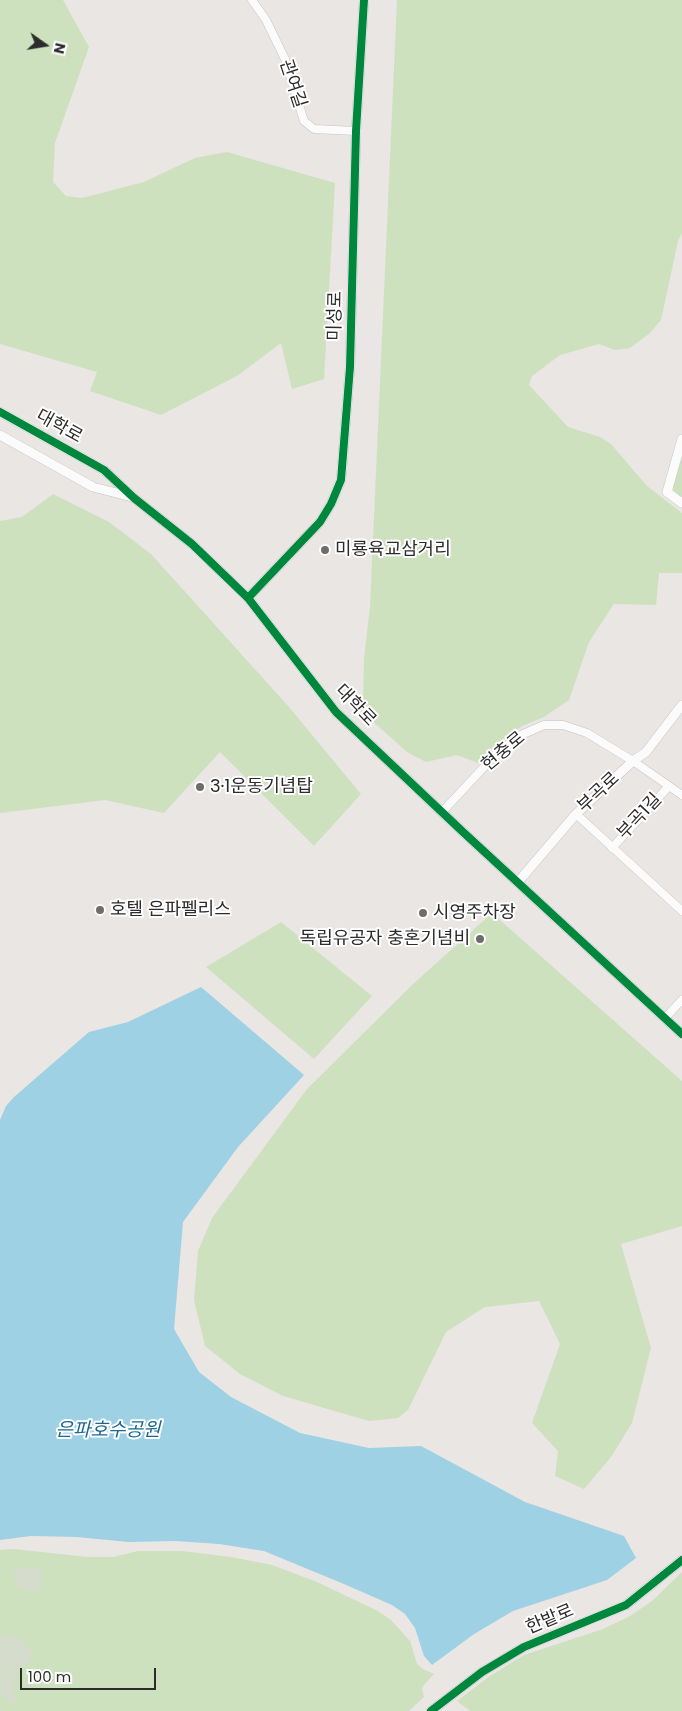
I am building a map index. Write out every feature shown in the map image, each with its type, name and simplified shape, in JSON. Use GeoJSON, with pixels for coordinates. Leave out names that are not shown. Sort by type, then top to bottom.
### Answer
{"type":"FeatureCollection","features":[{"type":"Feature","properties":{"kind":"street","name":"관여길"},"geometry":{"type":"LineString","coordinates":[[252,0],[266,20],[285,59],[304,121],[314,129],[356,131]]}},
{"type":"Feature","properties":{"kind":"street","name":"미성로"},"geometry":{"type":"LineString","coordinates":[[248,598],[320,522],[342,480],[350,367],[356,131],[364,0]]}},
{"type":"Feature","properties":{"kind":"street","name":"대학로"},"geometry":{"type":"LineString","coordinates":[[0,412],[104,470],[134,498],[174,528],[248,598],[336,712],[682,1034]]}},
{"type":"Feature","properties":{"kind":"street","name":"대학로"},"geometry":{"type":"LineString","coordinates":[[0,435],[94,487],[134,498]]}},
{"type":"Feature","properties":{"kind":"street"},"geometry":{"type":"LineString","coordinates":[[682,439],[667,492],[682,503]]}},
{"type":"Feature","properties":{"kind":"street","name":"부곡로"},"geometry":{"type":"LineString","coordinates":[[518,882],[576,814],[633,761],[646,752],[682,705]]}},
{"type":"Feature","properties":{"kind":"street","name":"현충로"},"geometry":{"type":"LineString","coordinates":[[442,812],[498,752],[521,735],[544,725],[564,725],[587,733],[633,761],[682,795]]}},
{"type":"Feature","properties":{"kind":"street","name":"부곡1길"},"geometry":{"type":"LineString","coordinates":[[612,848],[669,786]]}},
{"type":"Feature","properties":{"kind":"street","name":"부곡1길"},"geometry":{"type":"LineString","coordinates":[[576,814],[682,912]]}},
{"type":"Feature","properties":{"kind":"street"},"geometry":{"type":"LineString","coordinates":[[665,1018],[682,1000]]}},
{"type":"Feature","properties":{"kind":"street","name":"한밭로"},"geometry":{"type":"LineString","coordinates":[[431,1711],[482,1672],[524,1647],[626,1605],[682,1560]]}},
{"type":"Feature","properties":{"kind":"green space"},"geometry":{"type":"Polygon","coordinates":[[[0,0],[63,0],[89,47],[55,143],[53,182],[66,196],[82,198],[144,182],[195,158],[227,152],[335,183],[324,379],[292,389],[281,343],[237,376],[161,415],[90,391],[97,372],[0,344],[0,0]]]}},
{"type":"Feature","properties":{"kind":"green space"},"geometry":{"type":"Polygon","coordinates":[[[397,0],[682,0],[682,233],[678,241],[661,320],[650,333],[630,348],[615,350],[599,344],[560,355],[532,376],[529,385],[568,427],[600,437],[611,444],[647,486],[682,513],[682,573],[659,573],[656,605],[614,604],[589,642],[569,700],[544,717],[522,726],[495,745],[478,763],[457,755],[426,762],[407,752],[369,718],[363,701],[364,658],[370,607],[397,0]]]}},
{"type":"Feature","properties":{"kind":"green space"},"geometry":{"type":"Polygon","coordinates":[[[682,444],[682,499],[674,492],[672,482],[682,444]]]}},
{"type":"Feature","properties":{"kind":"green space"},"geometry":{"type":"Polygon","coordinates":[[[53,494],[109,522],[151,554],[289,707],[361,794],[314,846],[220,752],[164,813],[105,800],[0,813],[0,521],[22,517],[53,494]]]}},
{"type":"Feature","properties":{"kind":"green space"},"geometry":{"type":"Polygon","coordinates":[[[492,913],[682,1081],[682,1226],[621,1244],[651,1348],[632,1423],[611,1457],[584,1489],[555,1476],[558,1451],[532,1423],[560,1344],[539,1301],[485,1307],[446,1332],[408,1410],[398,1418],[369,1421],[283,1396],[240,1374],[205,1346],[194,1300],[198,1251],[212,1218],[307,1089],[412,985],[492,913]]]}},
{"type":"Feature","properties":{"kind":"green space"},"geometry":{"type":"Polygon","coordinates":[[[281,922],[372,996],[314,1059],[206,967],[281,922]]]}},
{"type":"Feature","properties":{"kind":"green space"},"geometry":{"type":"Polygon","coordinates":[[[13,1549],[88,1557],[113,1557],[138,1551],[182,1551],[231,1557],[272,1565],[317,1582],[378,1611],[391,1620],[410,1641],[417,1664],[434,1674],[422,1689],[424,1697],[409,1711],[0,1711],[0,1550],[13,1549]]]}},
{"type":"Feature","properties":{"kind":"green space"},"geometry":{"type":"Polygon","coordinates":[[[39,1568],[42,1570],[40,1590],[35,1592],[21,1589],[16,1585],[15,1570],[39,1568]]]}},
{"type":"Feature","properties":{"kind":"green space"},"geometry":{"type":"Polygon","coordinates":[[[682,1572],[682,1711],[470,1711],[457,1701],[487,1678],[524,1655],[603,1629],[630,1616],[652,1601],[682,1572]]]}},
{"type":"Feature","properties":{"kind":"green space"},"geometry":{"type":"Polygon","coordinates":[[[5,1634],[21,1638],[25,1647],[32,1650],[33,1655],[28,1663],[20,1667],[16,1673],[13,1692],[18,1703],[15,1704],[6,1701],[1,1695],[0,1636],[5,1634]]]}},
{"type":"Feature","properties":{"kind":"water","name":"은파호수공원"},"geometry":{"type":"Polygon","coordinates":[[[201,987],[304,1075],[238,1147],[183,1222],[174,1329],[199,1372],[231,1397],[300,1433],[369,1448],[421,1446],[525,1502],[624,1536],[636,1558],[607,1580],[513,1611],[474,1634],[432,1665],[424,1656],[415,1628],[405,1614],[392,1605],[264,1551],[219,1544],[176,1541],[128,1542],[77,1537],[31,1536],[0,1540],[0,1120],[6,1106],[14,1097],[89,1032],[128,1022],[201,987]]]}},
{"type":"Feature","properties":{"kind":"cycle path"},"geometry":{"type":"LineString","coordinates":[[248,598],[320,522],[331,504],[341,480],[350,367],[356,131],[364,0]]}},
{"type":"Feature","properties":{"kind":"cycle path"},"geometry":{"type":"LineString","coordinates":[[0,412],[104,470],[134,498],[192,544],[248,598],[336,712],[682,1034]]}},
{"type":"Feature","properties":{"kind":"cycle path"},"geometry":{"type":"LineString","coordinates":[[431,1711],[482,1672],[524,1647],[626,1605],[682,1560]]}},
{"type":"Feature","properties":{"kind":"place","name":"미룡육교삼거리"},"geometry":{"type":"Point","coordinates":[325,550]}},
{"type":"Feature","properties":{"kind":"place","name":"3·1운동기념탑"},"geometry":{"type":"Point","coordinates":[200,787]}},
{"type":"Feature","properties":{"kind":"place","name":"호텔 은파펠리스"},"geometry":{"type":"Point","coordinates":[100,910]}},
{"type":"Feature","properties":{"kind":"place","name":"시영주차장"},"geometry":{"type":"Point","coordinates":[423,913]}},
{"type":"Feature","properties":{"kind":"place","name":"독립유공자 충혼기념비"},"geometry":{"type":"Point","coordinates":[480,939]}}]}
